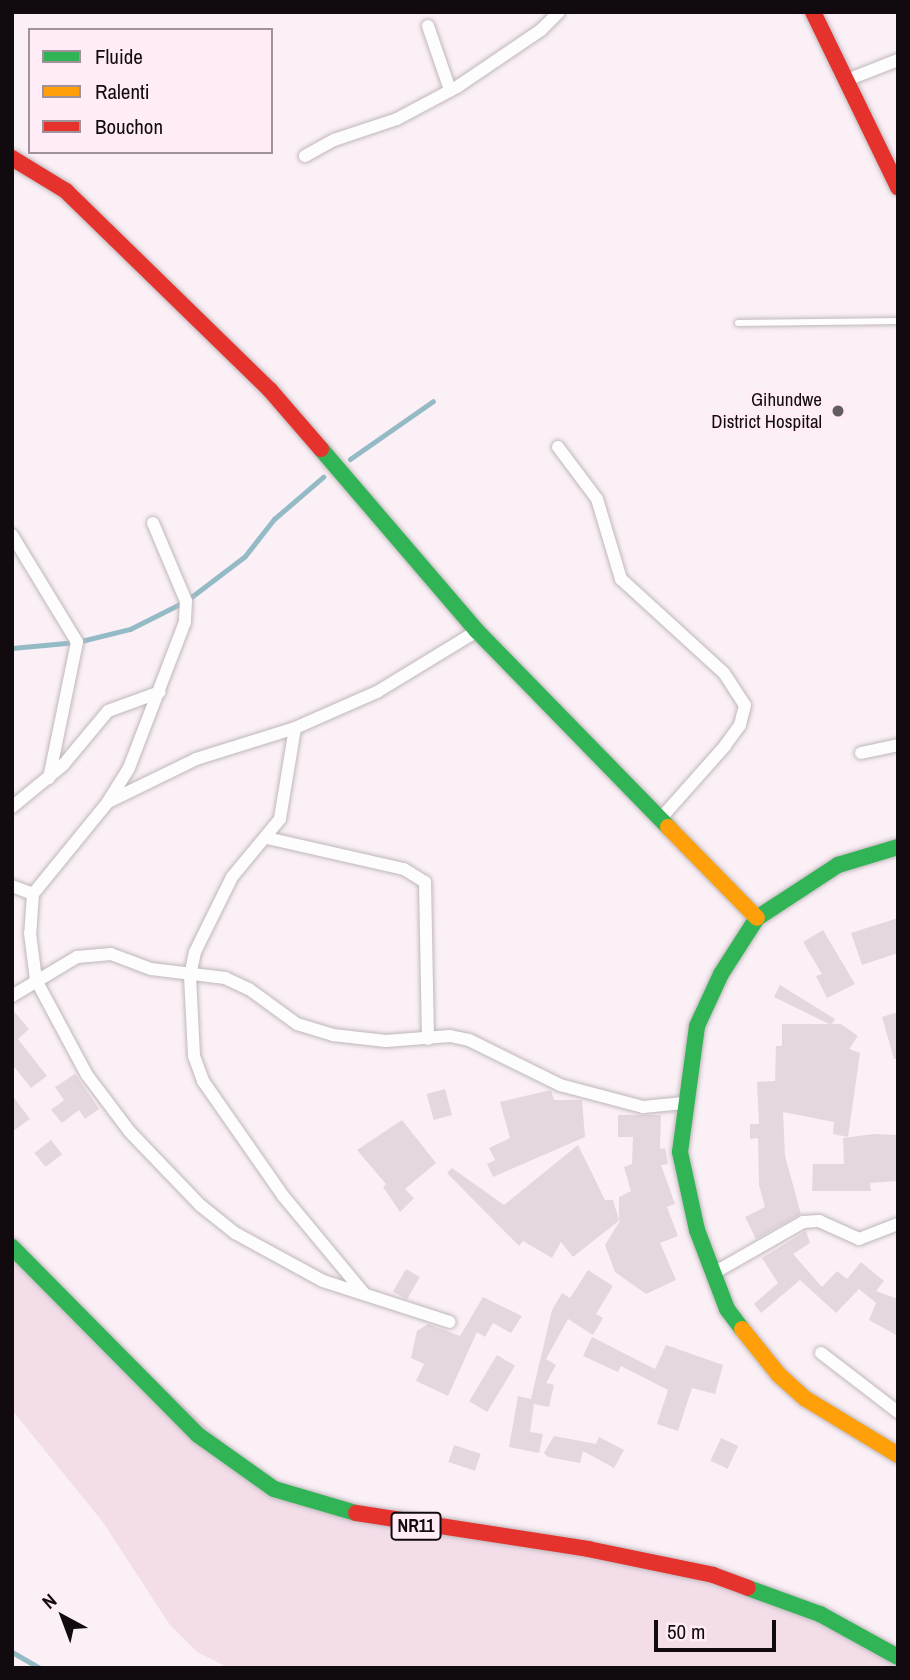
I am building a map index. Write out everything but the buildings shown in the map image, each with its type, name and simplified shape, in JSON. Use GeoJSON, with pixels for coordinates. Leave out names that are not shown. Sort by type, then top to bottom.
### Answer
{"type":"FeatureCollection","features":[{"type":"Feature","properties":{"kind":"main road"},"geometry":{"type":"LineString","coordinates":[[813,12],[898,187]]}},
{"type":"Feature","properties":{"kind":"main road"},"geometry":{"type":"LineString","coordinates":[[12,158],[66,191],[270,390],[477,631],[757,918]]}},
{"type":"Feature","properties":{"kind":"main road"},"geometry":{"type":"LineString","coordinates":[[898,847],[838,865],[757,918],[726,965],[697,1026],[684,1103],[680,1152],[686,1193],[712,1274],[727,1309],[779,1375],[831,1418],[898,1455]]}},
{"type":"Feature","properties":{"kind":"main road","name":"NR11"},"geometry":{"type":"LineString","coordinates":[[12,1247],[179,1417],[232,1463],[274,1489],[348,1513],[588,1549],[713,1575],[820,1614],[898,1657]]}},
{"type":"Feature","properties":{"kind":"street"},"geometry":{"type":"LineString","coordinates":[[305,156],[334,140],[397,119],[450,90],[541,30],[559,12]]}},
{"type":"Feature","properties":{"kind":"street"},"geometry":{"type":"LineString","coordinates":[[428,26],[450,90]]}},
{"type":"Feature","properties":{"kind":"street"},"geometry":{"type":"LineString","coordinates":[[847,80],[898,60]]}},
{"type":"Feature","properties":{"kind":"street"},"geometry":{"type":"LineString","coordinates":[[558,446],[597,499],[621,579],[724,673],[745,705],[740,725],[725,746],[661,818]]}},
{"type":"Feature","properties":{"kind":"street"},"geometry":{"type":"LineString","coordinates":[[153,523],[186,601],[185,622],[139,748],[108,802],[33,894],[30,933],[36,980],[87,1075],[130,1132],[200,1205],[235,1233],[323,1281],[450,1322]]}},
{"type":"Feature","properties":{"kind":"street"},"geometry":{"type":"LineString","coordinates":[[12,535],[77,642],[49,778]]}},
{"type":"Feature","properties":{"kind":"street"},"geometry":{"type":"LineString","coordinates":[[108,802],[196,759],[295,729],[377,692],[477,631]]}},
{"type":"Feature","properties":{"kind":"street"},"geometry":{"type":"LineString","coordinates":[[12,807],[49,778],[108,710],[160,692]]}},
{"type":"Feature","properties":{"kind":"street"},"geometry":{"type":"LineString","coordinates":[[295,729],[280,819],[232,877],[195,952],[190,976],[194,1056],[203,1081],[284,1197],[363,1293]]}},
{"type":"Feature","properties":{"kind":"street"},"geometry":{"type":"LineString","coordinates":[[861,753],[898,745]]}},
{"type":"Feature","properties":{"kind":"street"},"geometry":{"type":"LineString","coordinates":[[267,838],[404,869],[425,882],[428,1039]]}},
{"type":"Feature","properties":{"kind":"street"},"geometry":{"type":"LineString","coordinates":[[12,886],[33,894]]}},
{"type":"Feature","properties":{"kind":"street"},"geometry":{"type":"LineString","coordinates":[[12,996],[60,964],[94,953],[111,954],[151,969],[190,976],[225,978],[249,989],[297,1024],[323,1032],[386,1041],[450,1036],[469,1040],[559,1086],[643,1107],[684,1103]]}},
{"type":"Feature","properties":{"kind":"street"},"geometry":{"type":"LineString","coordinates":[[712,1274],[803,1222],[819,1221],[859,1239],[898,1224]]}},
{"type":"Feature","properties":{"kind":"street"},"geometry":{"type":"LineString","coordinates":[[821,1353],[898,1412]]}},
{"type":"Feature","properties":{"kind":"lane"},"geometry":{"type":"LineString","coordinates":[[738,323],[898,321]]}},
{"type":"Feature","properties":{"kind":"shaded area"},"geometry":{"type":"Polygon","coordinates":[[[12,1247],[274,1489],[588,1549],[820,1614],[898,1668],[229,1668],[197,1652],[170,1625],[102,1521],[12,1410],[12,1247]]]}},
{"type":"Feature","properties":{"kind":"waterway"},"geometry":{"type":"LineString","coordinates":[[350,459],[433,401]]}},
{"type":"Feature","properties":{"kind":"waterway"},"geometry":{"type":"LineString","coordinates":[[12,648],[77,642],[130,629],[186,601],[245,556],[274,519],[323,477]]}},
{"type":"Feature","properties":{"kind":"waterway"},"geometry":{"type":"LineString","coordinates":[[12,1652],[40,1668]]}},
{"type":"Feature","properties":{"kind":"traffic: fast"},"geometry":{"type":"LineString","coordinates":[[321,449],[477,631],[668,827]]}},
{"type":"Feature","properties":{"kind":"traffic: fast"},"geometry":{"type":"LineString","coordinates":[[742,1329],[727,1309],[697,1230],[680,1152],[697,1026],[721,974],[757,918],[838,865],[898,847]]}},
{"type":"Feature","properties":{"kind":"traffic: fast"},"geometry":{"type":"LineString","coordinates":[[12,1247],[198,1435],[274,1489],[356,1513]]}},
{"type":"Feature","properties":{"kind":"traffic: fast"},"geometry":{"type":"LineString","coordinates":[[748,1588],[820,1614],[898,1657]]}},
{"type":"Feature","properties":{"kind":"traffic: slow"},"geometry":{"type":"LineString","coordinates":[[668,827],[757,918]]}},
{"type":"Feature","properties":{"kind":"traffic: slow"},"geometry":{"type":"LineString","coordinates":[[742,1329],[779,1375],[806,1399],[898,1455]]}},
{"type":"Feature","properties":{"kind":"traffic: jam"},"geometry":{"type":"LineString","coordinates":[[813,12],[898,187]]}},
{"type":"Feature","properties":{"kind":"traffic: jam"},"geometry":{"type":"LineString","coordinates":[[12,158],[66,191],[270,390],[321,449]]}},
{"type":"Feature","properties":{"kind":"traffic: jam"},"geometry":{"type":"LineString","coordinates":[[356,1513],[588,1549],[713,1575],[748,1588]]}},
{"type":"Feature","properties":{"kind":"place","name":"Gihundwe District Hospital"},"geometry":{"type":"Point","coordinates":[838,411]}}]}
